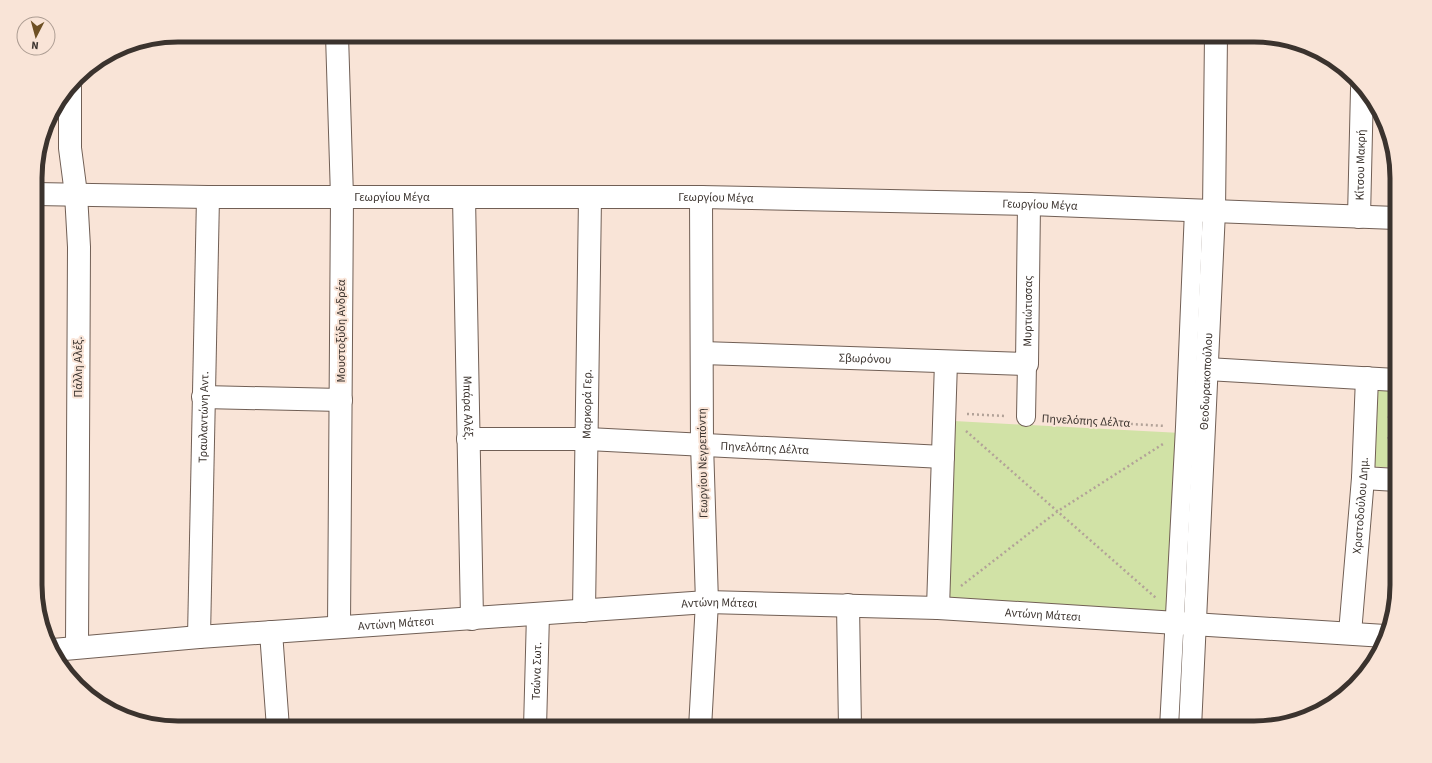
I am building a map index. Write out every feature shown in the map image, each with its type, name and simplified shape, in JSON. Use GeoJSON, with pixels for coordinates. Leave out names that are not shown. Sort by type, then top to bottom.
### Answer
{"type":"FeatureCollection","features":[{"type":"Feature","properties":{"kind":"street","name":"Μουστοξύδη Ανδρέα"},"geometry":{"type":"LineString","coordinates":[[337,42],[342,197],[339,626]]}},
{"type":"Feature","properties":{"kind":"street","name":"Θεοδωρακοπούλου"},"geometry":{"type":"LineString","coordinates":[[1190,721],[1185,623],[1207,369],[1204,210],[1216,42]]}},
{"type":"Feature","properties":{"kind":"street","name":"Κίτσου Μακρή"},"geometry":{"type":"LineString","coordinates":[[1359,217],[1362,95]]}},
{"type":"Feature","properties":{"kind":"street","name":"Πάλλη Αλέξ."},"geometry":{"type":"LineString","coordinates":[[70,96],[70,148],[76,194],[79,247],[76,647]]}},
{"type":"Feature","properties":{"kind":"street","name":"Γεωργίου Μέγα"},"geometry":{"type":"LineString","coordinates":[[42,194],[208,197],[701,197],[1029,204],[1390,218]]}},
{"type":"Feature","properties":{"kind":"street","name":"Τραυλαντώνη Αντ."},"geometry":{"type":"LineString","coordinates":[[199,637],[208,197]]}},
{"type":"Feature","properties":{"kind":"street","name":"Μπάρα Αλέξ."},"geometry":{"type":"LineString","coordinates":[[464,197],[472,619]]}},
{"type":"Feature","properties":{"kind":"street","name":"Γεωργίου Νεγρεπόντη"},"geometry":{"type":"LineString","coordinates":[[700,721],[707,602],[702,444],[701,197]]}},
{"type":"Feature","properties":{"kind":"street","name":"Μαρκορά Γερ."},"geometry":{"type":"LineString","coordinates":[[584,610],[588,439],[590,198]]}},
{"type":"Feature","properties":{"kind":"street","name":"Μυρτιώτισσας"},"geometry":{"type":"LineString","coordinates":[[1026,417],[1029,204]]}},
{"type":"Feature","properties":{"kind":"street"},"geometry":{"type":"LineString","coordinates":[[1170,721],[1185,623],[1185,427],[1204,210]]}},
{"type":"Feature","properties":{"kind":"street","name":"Σβωρόνου"},"geometry":{"type":"LineString","coordinates":[[702,353],[1027,364]]}},
{"type":"Feature","properties":{"kind":"street"},"geometry":{"type":"LineString","coordinates":[[938,608],[946,362]]}},
{"type":"Feature","properties":{"kind":"street"},"geometry":{"type":"LineString","coordinates":[[1207,369],[1390,380]]}},
{"type":"Feature","properties":{"kind":"street","name":"Χριστοδούλου Δημ."},"geometry":{"type":"LineString","coordinates":[[1350,633],[1363,478],[1368,378]]}},
{"type":"Feature","properties":{"kind":"street"},"geometry":{"type":"LineString","coordinates":[[203,397],[341,400]]}},
{"type":"Feature","properties":{"kind":"street","name":"Πηνελόπης Δέλτα"},"geometry":{"type":"LineString","coordinates":[[468,439],[588,439],[943,457]]}},
{"type":"Feature","properties":{"kind":"street"},"geometry":{"type":"LineString","coordinates":[[1363,478],[1390,480]]}},
{"type":"Feature","properties":{"kind":"street","name":"Αντώνη Μάτεσι"},"geometry":{"type":"LineString","coordinates":[[58,649],[339,626],[472,619],[707,602],[938,608],[1380,636]]}},
{"type":"Feature","properties":{"kind":"street"},"geometry":{"type":"LineString","coordinates":[[848,605],[850,721]]}},
{"type":"Feature","properties":{"kind":"street","name":"Τσώνα Σωτ."},"geometry":{"type":"LineString","coordinates":[[535,721],[538,614]]}},
{"type":"Feature","properties":{"kind":"street"},"geometry":{"type":"LineString","coordinates":[[272,632],[278,721]]}},
{"type":"Feature","properties":{"kind":"path","name":"Πηνελόπης Δέλτα"},"geometry":{"type":"LineString","coordinates":[[944,413],[1185,427]]}},
{"type":"Feature","properties":{"kind":"path"},"geometry":{"type":"LineString","coordinates":[[944,413],[1185,623]]}},
{"type":"Feature","properties":{"kind":"path"},"geometry":{"type":"LineString","coordinates":[[938,608],[946,599],[1058,511],[1181,433],[1185,427]]}},
{"type":"Feature","properties":{"kind":"green space"},"geometry":{"type":"Polygon","coordinates":[[[1373,385],[1390,386],[1390,468],[1368,466],[1373,385]]]}},
{"type":"Feature","properties":{"kind":"green space"},"geometry":{"type":"Polygon","coordinates":[[[954,421],[1181,433],[1172,612],[946,599],[954,421]]]}}]}
